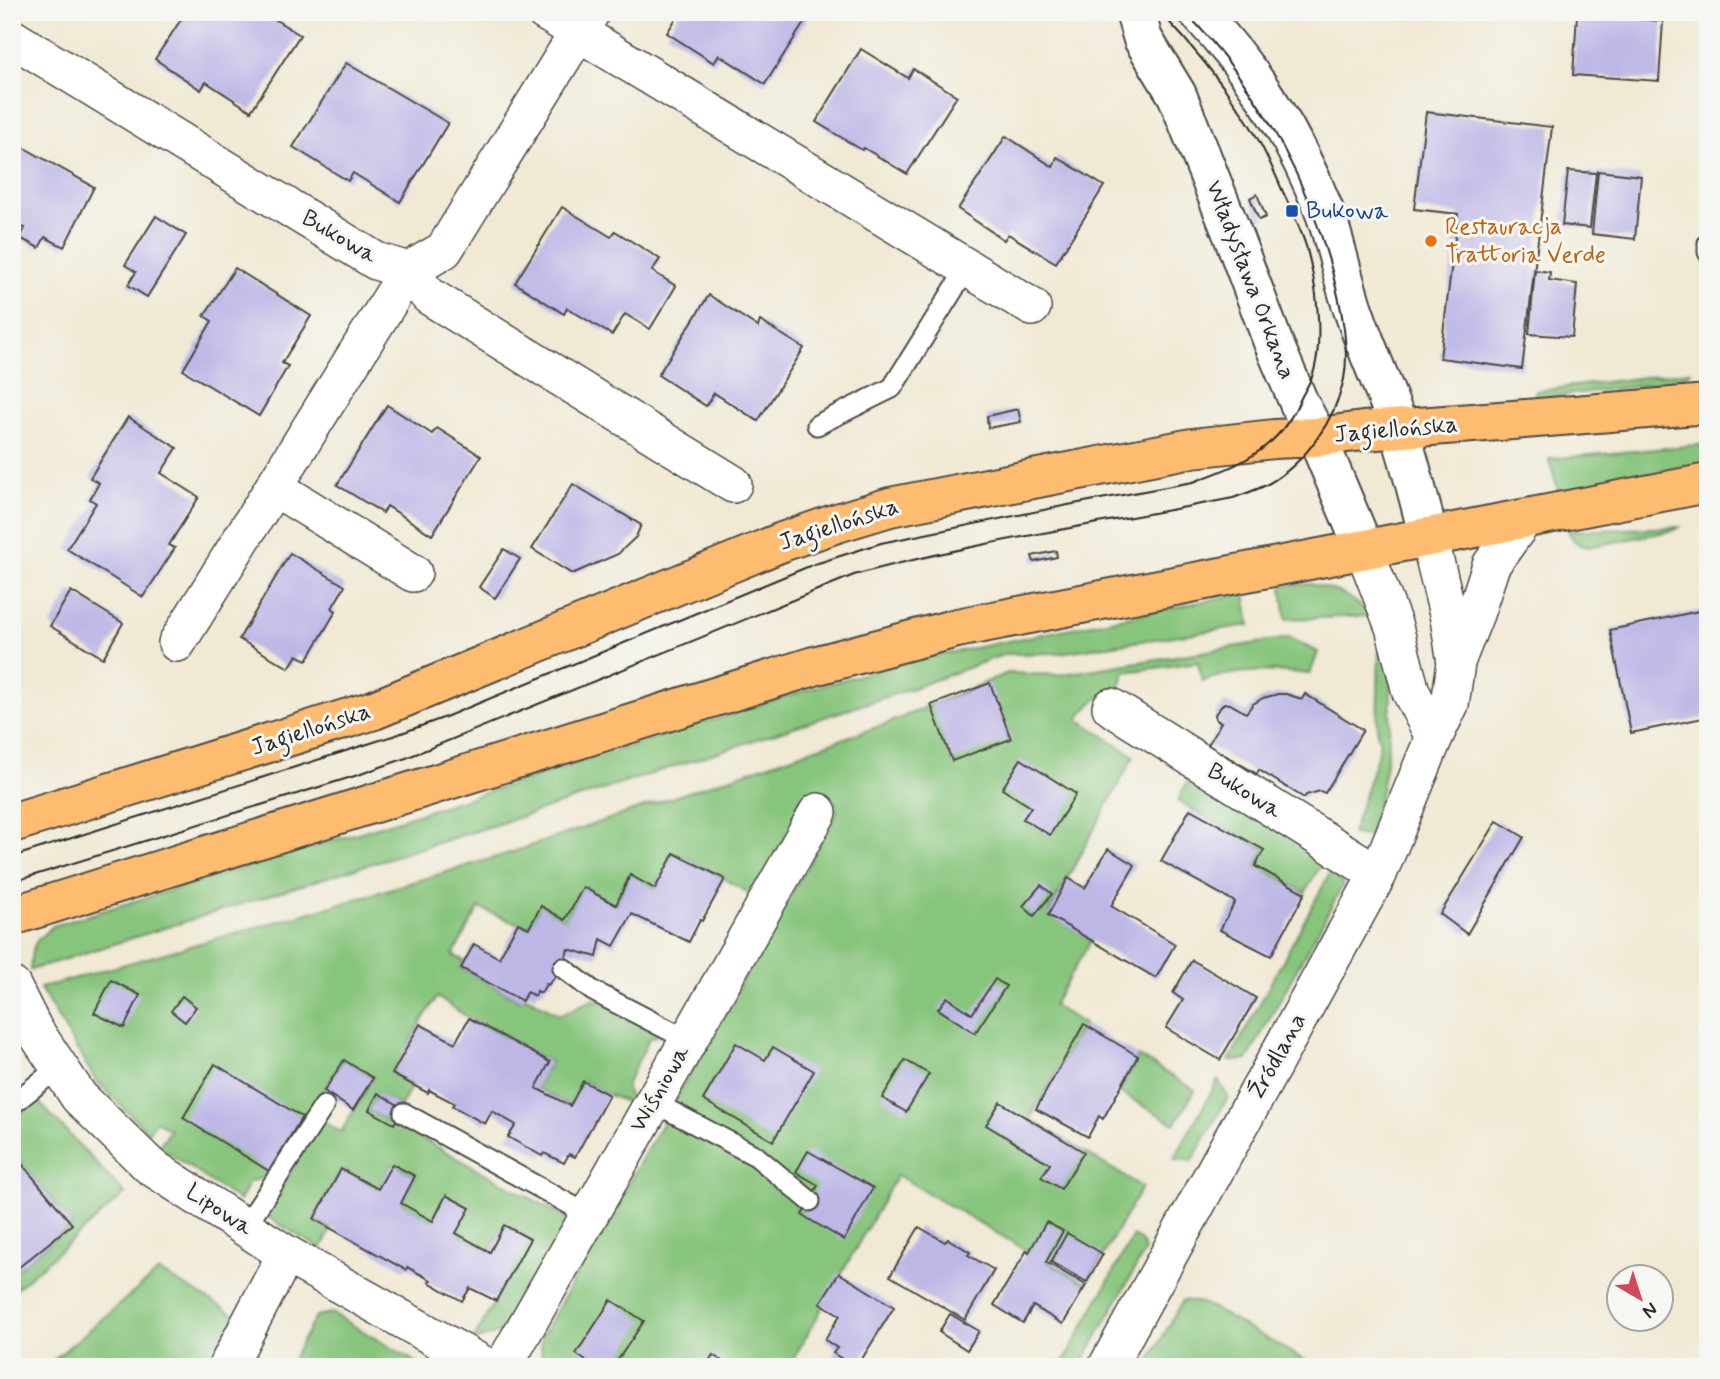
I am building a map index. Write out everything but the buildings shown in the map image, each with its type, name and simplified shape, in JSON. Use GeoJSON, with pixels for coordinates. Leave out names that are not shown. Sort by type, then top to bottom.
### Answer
{"type":"FeatureCollection","features":[{"type":"Feature","properties":{"kind":"main road","name":"Jagiellońska"},"geometry":{"type":"LineString","coordinates":[[12,823],[374,710],[782,542],[890,507],[1192,448],[1708,404]]}},
{"type":"Feature","properties":{"kind":"main road"},"geometry":{"type":"LineString","coordinates":[[12,916],[814,666],[957,628],[1708,483]]}},
{"type":"Feature","properties":{"kind":"street"},"geometry":{"type":"LineString","coordinates":[[545,12],[585,22],[1032,307]]}},
{"type":"Feature","properties":{"kind":"street","name":"Władysława Orkana"},"geometry":{"type":"LineString","coordinates":[[1135,12],[1143,39],[1177,94],[1283,367],[1317,437],[1364,549]]}},
{"type":"Feature","properties":{"kind":"street"},"geometry":{"type":"LineString","coordinates":[[1198,12],[1229,45],[1261,88],[1282,121],[1324,209],[1354,313],[1399,429],[1429,537]]}},
{"type":"Feature","properties":{"kind":"street"},"geometry":{"type":"LineString","coordinates":[[177,643],[408,271],[444,250],[585,22]]}},
{"type":"Feature","properties":{"kind":"street","name":"Bukowa"},"geometry":{"type":"LineString","coordinates":[[12,38],[376,261],[408,271],[429,296],[733,484]]}},
{"type":"Feature","properties":{"kind":"street"},"geometry":{"type":"LineString","coordinates":[[274,487],[413,573]]}},
{"type":"Feature","properties":{"kind":"street","name":"Źródlana"},"geometry":{"type":"LineString","coordinates":[[1107,1367],[1378,874],[1450,704],[1456,663],[1491,565],[1525,518]]}},
{"type":"Feature","properties":{"kind":"street","name":"Źródlana"},"geometry":{"type":"LineString","coordinates":[[1429,537],[1449,618],[1456,663]]}},
{"type":"Feature","properties":{"kind":"street"},"geometry":{"type":"LineString","coordinates":[[1364,549],[1394,627],[1411,692],[1434,737]]}},
{"type":"Feature","properties":{"kind":"street","name":"Bukowa"},"geometry":{"type":"LineString","coordinates":[[1111,707],[1378,874]]}},
{"type":"Feature","properties":{"kind":"street","name":"Wiśniowa"},"geometry":{"type":"LineString","coordinates":[[503,1367],[818,812]]}},
{"type":"Feature","properties":{"kind":"street","name":"Lipowa"},"geometry":{"type":"LineString","coordinates":[[12,986],[33,1028],[79,1097],[150,1166],[286,1254],[487,1367]]}},
{"type":"Feature","properties":{"kind":"street"},"geometry":{"type":"LineString","coordinates":[[227,1367],[286,1254]]}},
{"type":"Feature","properties":{"kind":"lane"},"geometry":{"type":"LineString","coordinates":[[1708,243],[1708,252]]}},
{"type":"Feature","properties":{"kind":"lane"},"geometry":{"type":"LineString","coordinates":[[817,425],[892,388],[967,268]]}},
{"type":"Feature","properties":{"kind":"lane"},"geometry":{"type":"LineString","coordinates":[[563,968],[593,991],[688,1040]]}},
{"type":"Feature","properties":{"kind":"lane"},"geometry":{"type":"LineString","coordinates":[[14,1103],[59,1067]]}},
{"type":"Feature","properties":{"kind":"lane"},"geometry":{"type":"LineString","coordinates":[[653,1102],[755,1156],[810,1201]]}},
{"type":"Feature","properties":{"kind":"lane"},"geometry":{"type":"LineString","coordinates":[[245,1227],[324,1106]]}},
{"type":"Feature","properties":{"kind":"lane"},"geometry":{"type":"LineString","coordinates":[[404,1113],[589,1215]]}},
{"type":"Feature","properties":{"kind":"green space"},"geometry":{"type":"Polygon","coordinates":[[[1691,371],[1684,379],[1676,381],[1536,399],[1535,391],[1691,371]]]}},
{"type":"Feature","properties":{"kind":"green space"},"geometry":{"type":"Polygon","coordinates":[[[1708,444],[1708,462],[1558,491],[1549,459],[1708,444]]]}},
{"type":"Feature","properties":{"kind":"green space"},"geometry":{"type":"Polygon","coordinates":[[[1679,527],[1589,547],[1576,542],[1568,531],[1679,527]]]}},
{"type":"Feature","properties":{"kind":"green space"},"geometry":{"type":"Polygon","coordinates":[[[1311,584],[1344,595],[1370,616],[1286,619],[1282,588],[1285,585],[1311,584]]]}},
{"type":"Feature","properties":{"kind":"green space"},"geometry":{"type":"Polygon","coordinates":[[[1245,593],[1250,625],[1059,653],[1005,654],[913,688],[514,819],[30,970],[35,945],[53,926],[355,834],[813,688],[910,661],[1245,593]]]}},
{"type":"Feature","properties":{"kind":"green space"},"geometry":{"type":"Polygon","coordinates":[[[1289,638],[1318,652],[1310,674],[1256,672],[1229,674],[1202,681],[1198,662],[1125,672],[1118,692],[1095,700],[1078,719],[1134,756],[1048,914],[1091,940],[1053,1005],[1084,1024],[1030,1119],[1142,1187],[1086,1285],[897,1175],[789,1367],[550,1367],[544,1361],[541,1338],[838,811],[809,795],[753,896],[674,853],[655,889],[630,876],[616,905],[583,887],[565,920],[541,907],[529,928],[479,908],[453,955],[464,961],[461,968],[521,1001],[525,996],[560,1015],[594,999],[659,1031],[649,1039],[626,1085],[631,1104],[584,1081],[570,1106],[536,1088],[550,1062],[469,1018],[437,997],[393,1074],[412,1085],[401,1106],[378,1094],[369,1110],[571,1220],[512,1328],[477,1340],[474,1339],[529,1239],[504,1225],[490,1252],[456,1233],[469,1209],[433,1221],[401,1203],[415,1176],[392,1164],[378,1189],[341,1169],[314,1219],[331,1229],[321,1249],[264,1215],[322,1121],[341,1132],[373,1078],[343,1060],[324,1091],[299,1122],[265,1177],[249,1182],[239,1201],[159,1146],[170,1130],[156,1121],[148,1132],[96,1081],[40,988],[513,852],[886,724],[1008,673],[1058,675],[1289,638]]]}},
{"type":"Feature","properties":{"kind":"green space"},"geometry":{"type":"Polygon","coordinates":[[[1389,650],[1390,720],[1381,791],[1368,836],[1352,834],[1380,742],[1377,732],[1379,652],[1389,650]]]}},
{"type":"Feature","properties":{"kind":"green space"},"geometry":{"type":"Polygon","coordinates":[[[1189,778],[1325,857],[1305,893],[1255,866],[1264,850],[1178,801],[1189,778]]]}},
{"type":"Feature","properties":{"kind":"green space"},"geometry":{"type":"Polygon","coordinates":[[[1331,871],[1343,885],[1247,1060],[1229,1061],[1331,871]]]}},
{"type":"Feature","properties":{"kind":"green space"},"geometry":{"type":"Polygon","coordinates":[[[1138,1056],[1195,1090],[1175,1124],[1119,1092],[1138,1056]]]}},
{"type":"Feature","properties":{"kind":"green space"},"geometry":{"type":"Polygon","coordinates":[[[1218,1080],[1228,1097],[1192,1161],[1174,1159],[1218,1080]]]}},
{"type":"Feature","properties":{"kind":"green space"},"geometry":{"type":"Polygon","coordinates":[[[36,1099],[125,1194],[12,1292],[12,1273],[72,1224],[12,1152],[12,1120],[36,1099]]]}},
{"type":"Feature","properties":{"kind":"green space"},"geometry":{"type":"Polygon","coordinates":[[[1133,1236],[1141,1241],[1145,1251],[1080,1367],[1061,1367],[1133,1236]]]}},
{"type":"Feature","properties":{"kind":"green space"},"geometry":{"type":"Polygon","coordinates":[[[159,1271],[242,1319],[217,1367],[45,1367],[159,1271]]]}},
{"type":"Feature","properties":{"kind":"green space"},"geometry":{"type":"Polygon","coordinates":[[[1183,1300],[1204,1304],[1317,1367],[1146,1367],[1183,1300]]]}},
{"type":"Feature","properties":{"kind":"green space"},"geometry":{"type":"Polygon","coordinates":[[[332,1313],[424,1367],[288,1367],[316,1316],[332,1313]]]}},
{"type":"Feature","properties":{"kind":"tram line"},"geometry":{"type":"LineString","coordinates":[[12,857],[443,718],[812,565],[881,543],[1193,482],[1260,451],[1279,434],[1292,416],[1311,380],[1316,363],[1318,312],[1310,260],[1295,218],[1250,125],[1204,62],[1160,12]]}},
{"type":"Feature","properties":{"kind":"tram line"},"geometry":{"type":"LineString","coordinates":[[12,882],[406,758],[854,575],[995,542],[1233,498],[1264,486],[1282,475],[1306,453],[1326,425],[1340,395],[1346,349],[1339,300],[1316,221],[1282,145],[1238,75],[1185,12]]}},
{"type":"Feature","properties":{"kind":"place","name":"Bukowa"},"geometry":{"type":"Point","coordinates":[1292,211]}},
{"type":"Feature","properties":{"kind":"place","name":"Restauracja Trattoria Verde"},"geometry":{"type":"Point","coordinates":[1431,241]}}]}
